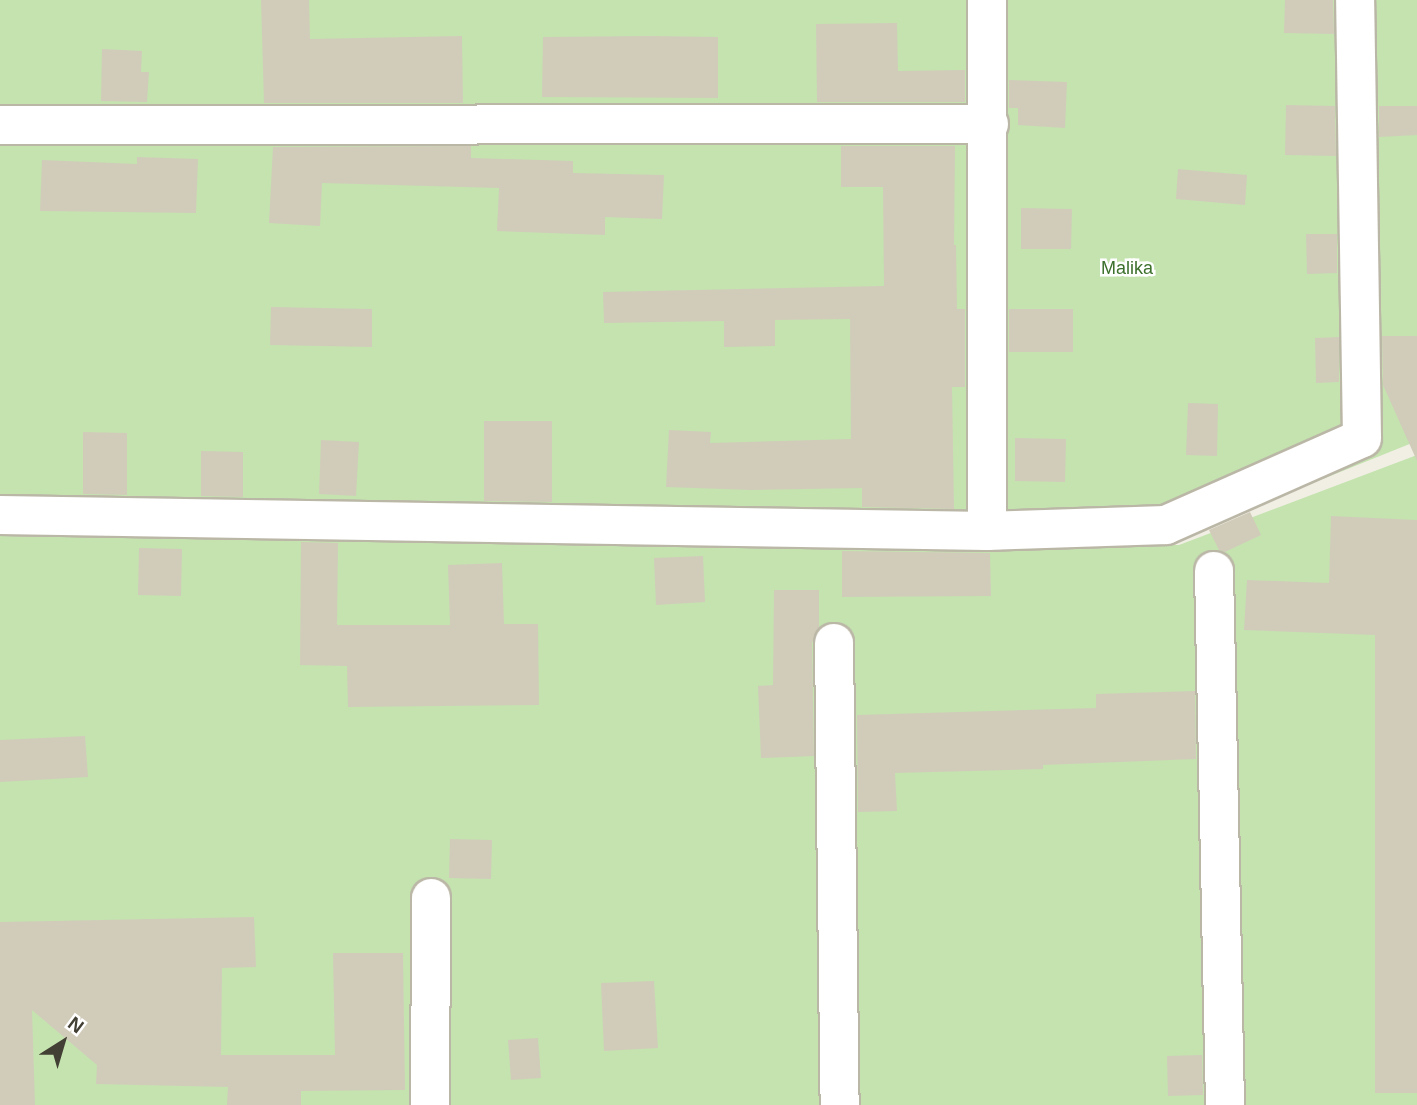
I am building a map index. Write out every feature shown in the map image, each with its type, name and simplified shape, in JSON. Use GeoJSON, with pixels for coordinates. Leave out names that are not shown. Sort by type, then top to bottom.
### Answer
{"type":"FeatureCollection","features":[{"type":"Feature","properties":{"kind":"street"},"geometry":{"type":"LineString","coordinates":[[987,0],[987,531]]}},
{"type":"Feature","properties":{"kind":"street"},"geometry":{"type":"LineString","coordinates":[[0,515],[987,531],[1166,525],[1362,438],[1355,0]]}},
{"type":"Feature","properties":{"kind":"street"},"geometry":{"type":"LineString","coordinates":[[0,125],[989,124]]}},
{"type":"Feature","properties":{"kind":"street"},"geometry":{"type":"LineString","coordinates":[[1214,571],[1225,1105]]}},
{"type":"Feature","properties":{"kind":"street"},"geometry":{"type":"LineString","coordinates":[[834,643],[840,1105]]}},
{"type":"Feature","properties":{"kind":"street"},"geometry":{"type":"LineString","coordinates":[[430,1105],[431,898]]}},
{"type":"Feature","properties":{"kind":"green space","name":"Malika"},"geometry":{"type":"Polygon","coordinates":[[[0,0],[1417,0],[1417,441],[1179,537],[0,508],[0,0]]]}},
{"type":"Feature","properties":{"kind":"green space"},"geometry":{"type":"Polygon","coordinates":[[[1417,455],[1417,1105],[0,1105],[0,536],[1179,545],[1417,455]]]}},
{"type":"Feature","properties":{"kind":"building"},"geometry":{"type":"Polygon","coordinates":[[[261,0],[309,0],[310,39],[462,36],[463,103],[264,103],[261,0]]]}},
{"type":"Feature","properties":{"kind":"building"},"geometry":{"type":"Polygon","coordinates":[[[1285,0],[1333,0],[1334,34],[1284,33],[1285,0]]]}},
{"type":"Feature","properties":{"kind":"building"},"geometry":{"type":"Polygon","coordinates":[[[897,23],[898,71],[965,70],[965,102],[817,102],[816,24],[897,23]]]}},
{"type":"Feature","properties":{"kind":"building"},"geometry":{"type":"Polygon","coordinates":[[[543,37],[718,37],[718,98],[542,97],[543,37]]]}},
{"type":"Feature","properties":{"kind":"building"},"geometry":{"type":"Polygon","coordinates":[[[102,49],[142,51],[141,72],[149,72],[147,102],[101,101],[102,49]]]}},
{"type":"Feature","properties":{"kind":"building"},"geometry":{"type":"Polygon","coordinates":[[[1009,80],[1067,82],[1065,128],[1018,125],[1018,108],[1009,108],[1009,80]]]}},
{"type":"Feature","properties":{"kind":"building"},"geometry":{"type":"Polygon","coordinates":[[[1286,105],[1335,106],[1336,156],[1285,155],[1286,105]]]}},
{"type":"Feature","properties":{"kind":"building"},"geometry":{"type":"Polygon","coordinates":[[[1379,106],[1417,106],[1417,135],[1379,137],[1379,106]]]}},
{"type":"Feature","properties":{"kind":"building"},"geometry":{"type":"Polygon","coordinates":[[[471,146],[471,158],[573,161],[573,173],[664,175],[662,219],[605,217],[605,235],[497,231],[499,188],[322,183],[320,226],[269,223],[273,147],[471,146]]]}},
{"type":"Feature","properties":{"kind":"building"},"geometry":{"type":"Polygon","coordinates":[[[841,146],[955,146],[954,245],[957,309],[965,309],[965,387],[952,387],[954,509],[862,507],[862,488],[752,490],[666,487],[669,430],[711,432],[710,443],[851,439],[850,319],[775,320],[775,346],[724,347],[724,321],[604,323],[603,292],[884,286],[883,187],[841,187],[841,146]]]}},
{"type":"Feature","properties":{"kind":"building"},"geometry":{"type":"Polygon","coordinates":[[[137,157],[198,159],[196,213],[40,211],[42,160],[137,164],[137,157]]]}},
{"type":"Feature","properties":{"kind":"building"},"geometry":{"type":"Polygon","coordinates":[[[1178,169],[1247,175],[1245,205],[1176,199],[1178,169]]]}},
{"type":"Feature","properties":{"kind":"building"},"geometry":{"type":"Polygon","coordinates":[[[1021,208],[1072,209],[1071,249],[1021,249],[1021,208]]]}},
{"type":"Feature","properties":{"kind":"building"},"geometry":{"type":"Polygon","coordinates":[[[1306,234],[1337,234],[1337,273],[1307,274],[1306,234]]]}},
{"type":"Feature","properties":{"kind":"building"},"geometry":{"type":"Polygon","coordinates":[[[271,307],[372,309],[372,347],[270,345],[271,307]]]}},
{"type":"Feature","properties":{"kind":"building"},"geometry":{"type":"Polygon","coordinates":[[[1009,309],[1073,309],[1073,352],[1009,352],[1009,309]]]}},
{"type":"Feature","properties":{"kind":"building"},"geometry":{"type":"Polygon","coordinates":[[[1382,336],[1417,336],[1417,461],[1383,385],[1382,336]]]}},
{"type":"Feature","properties":{"kind":"building"},"geometry":{"type":"Polygon","coordinates":[[[1339,337],[1339,382],[1316,383],[1315,338],[1339,337]]]}},
{"type":"Feature","properties":{"kind":"building"},"geometry":{"type":"Polygon","coordinates":[[[1188,403],[1218,404],[1217,456],[1186,455],[1188,403]]]}},
{"type":"Feature","properties":{"kind":"building"},"geometry":{"type":"Polygon","coordinates":[[[484,421],[552,421],[552,502],[484,501],[484,421]]]}},
{"type":"Feature","properties":{"kind":"building"},"geometry":{"type":"Polygon","coordinates":[[[83,432],[127,433],[127,495],[83,494],[83,432]]]}},
{"type":"Feature","properties":{"kind":"building"},"geometry":{"type":"Polygon","coordinates":[[[1015,438],[1066,439],[1065,482],[1015,481],[1015,438]]]}},
{"type":"Feature","properties":{"kind":"building"},"geometry":{"type":"Polygon","coordinates":[[[321,440],[359,442],[356,496],[319,494],[321,440]]]}},
{"type":"Feature","properties":{"kind":"building"},"geometry":{"type":"Polygon","coordinates":[[[201,451],[243,452],[243,497],[201,496],[201,451]]]}},
{"type":"Feature","properties":{"kind":"building"},"geometry":{"type":"Polygon","coordinates":[[[1250,512],[1261,535],[1225,552],[1219,550],[1209,530],[1250,512]]]}},
{"type":"Feature","properties":{"kind":"building"},"geometry":{"type":"Polygon","coordinates":[[[1331,516],[1417,520],[1417,1093],[1375,1093],[1375,635],[1244,630],[1247,580],[1329,583],[1331,516]]]}},
{"type":"Feature","properties":{"kind":"building"},"geometry":{"type":"Polygon","coordinates":[[[301,542],[338,543],[337,625],[450,625],[448,565],[502,563],[504,624],[538,624],[539,705],[348,707],[347,666],[300,665],[301,542]]]}},
{"type":"Feature","properties":{"kind":"building"},"geometry":{"type":"Polygon","coordinates":[[[139,548],[182,549],[181,596],[138,595],[139,548]]]}},
{"type":"Feature","properties":{"kind":"building"},"geometry":{"type":"Polygon","coordinates":[[[842,551],[990,553],[991,596],[842,597],[842,551]]]}},
{"type":"Feature","properties":{"kind":"building"},"geometry":{"type":"Polygon","coordinates":[[[703,556],[705,602],[656,605],[654,558],[703,556]]]}},
{"type":"Feature","properties":{"kind":"building"},"geometry":{"type":"Polygon","coordinates":[[[774,590],[819,590],[819,628],[812,643],[814,756],[761,758],[758,686],[773,685],[774,590]]]}},
{"type":"Feature","properties":{"kind":"building"},"geometry":{"type":"Polygon","coordinates":[[[1195,691],[1196,759],[1043,765],[1043,769],[895,773],[897,811],[858,812],[857,715],[1096,708],[1096,694],[1195,691]]]}},
{"type":"Feature","properties":{"kind":"building"},"geometry":{"type":"Polygon","coordinates":[[[85,736],[88,777],[0,782],[0,740],[85,736]]]}},
{"type":"Feature","properties":{"kind":"building"},"geometry":{"type":"Polygon","coordinates":[[[450,839],[492,840],[491,879],[449,878],[450,839]]]}},
{"type":"Feature","properties":{"kind":"building"},"geometry":{"type":"Polygon","coordinates":[[[254,917],[256,967],[222,968],[221,1055],[335,1055],[333,953],[403,953],[405,1090],[301,1091],[301,1105],[227,1105],[228,1087],[96,1084],[97,1065],[32,1010],[35,1105],[0,1105],[0,922],[254,917]]]}},
{"type":"Feature","properties":{"kind":"building"},"geometry":{"type":"Polygon","coordinates":[[[654,981],[658,1048],[604,1051],[601,983],[654,981]]]}},
{"type":"Feature","properties":{"kind":"building"},"geometry":{"type":"Polygon","coordinates":[[[538,1038],[541,1078],[511,1080],[508,1040],[538,1038]]]}},
{"type":"Feature","properties":{"kind":"building"},"geometry":{"type":"Polygon","coordinates":[[[1202,1055],[1203,1095],[1168,1096],[1167,1056],[1202,1055]]]}}]}
